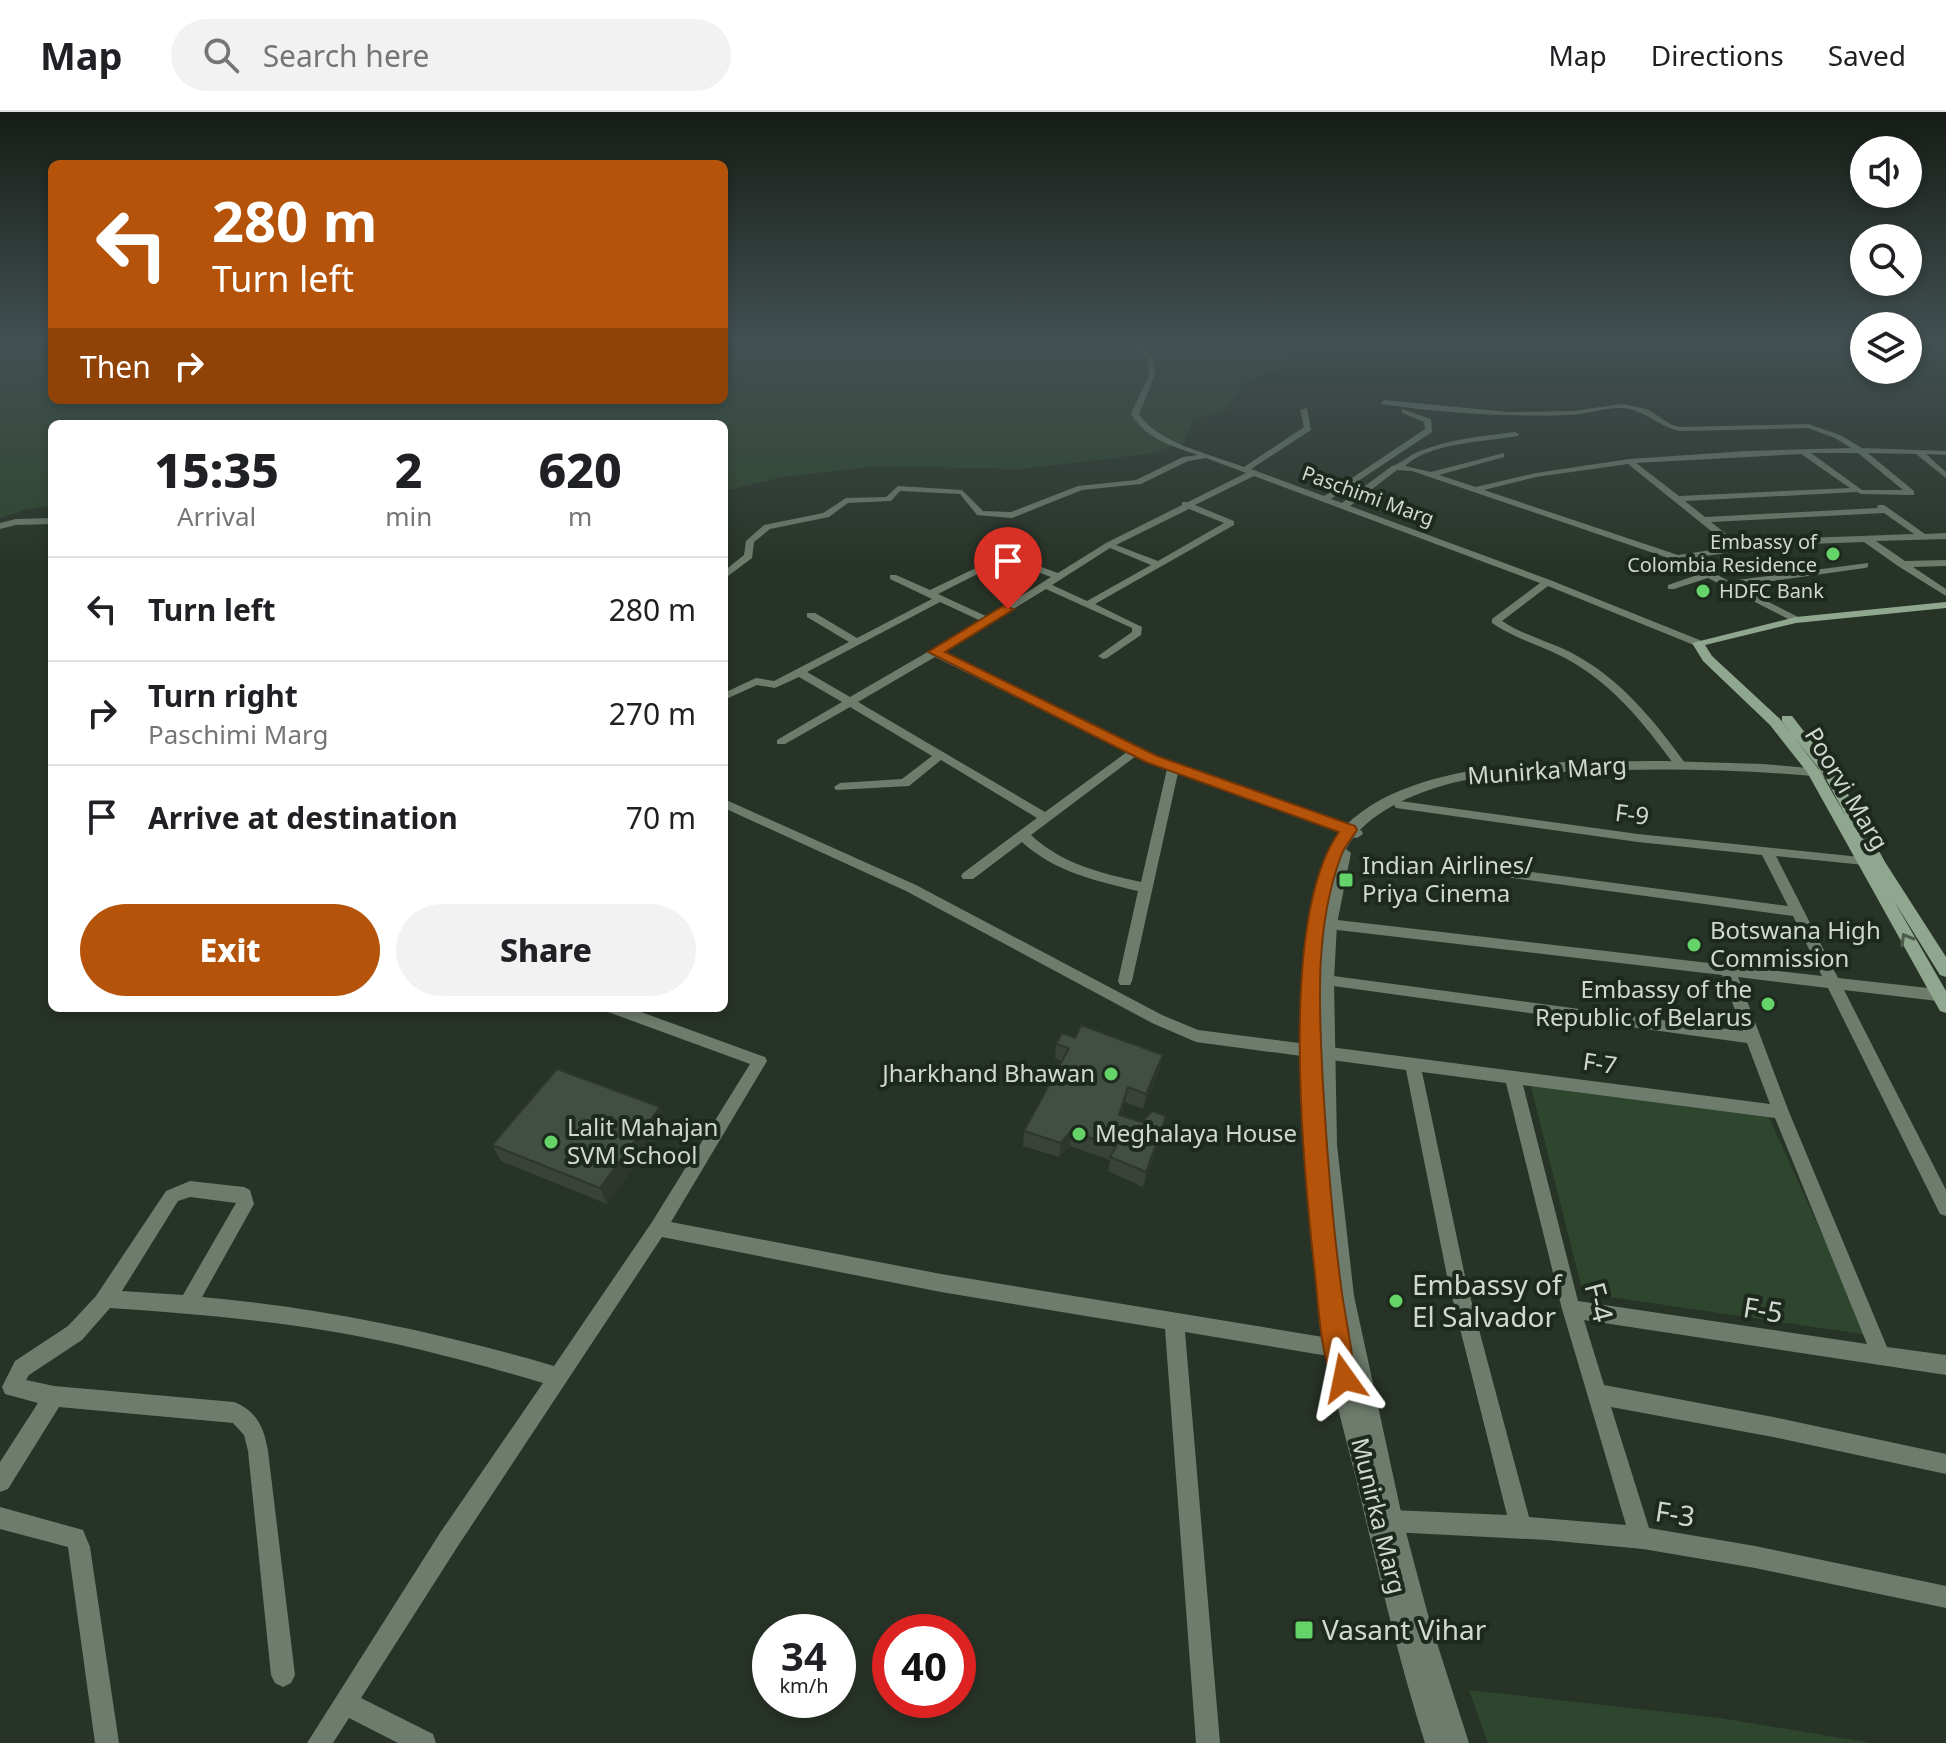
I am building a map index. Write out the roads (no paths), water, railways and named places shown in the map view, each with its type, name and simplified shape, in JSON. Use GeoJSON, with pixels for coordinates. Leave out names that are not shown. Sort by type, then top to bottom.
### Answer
{"type":"FeatureCollection","features":[{"type":"Feature","properties":{"kind":"main road"},"geometry":{"type":"LineString","coordinates":[[1701,642],[1796,620],[1946,605]]}},
{"type":"Feature","properties":{"kind":"main road","name":"Poorvi Marg"},"geometry":{"type":"LineString","coordinates":[[1701,642],[1707,658],[1775,722],[1823,775],[1946,971]]}},
{"type":"Feature","properties":{"kind":"main road","name":"Poorvi Marg"},"geometry":{"type":"LineString","coordinates":[[1823,775],[1861,860],[1944,999]]}},
{"type":"Feature","properties":{"kind":"street","name":"Paschimi Marg"},"geometry":{"type":"LineString","coordinates":[[1136,416],[1141,424],[1168,443],[1326,499],[1701,642]]}},
{"type":"Feature","properties":{"kind":"street"},"geometry":{"type":"LineString","coordinates":[[781,742],[989,621],[1109,545],[1249,471],[1308,428],[1305,416]]}},
{"type":"Feature","properties":{"kind":"street"},"geometry":{"type":"LineString","coordinates":[[1326,499],[1430,428],[1428,421],[1420,416]]}},
{"type":"Feature","properties":{"kind":"street"},"geometry":{"type":"LineString","coordinates":[[1653,416],[1676,429],[1808,426],[1829,431],[1859,449],[1911,493],[1859,491],[1675,499]]}},
{"type":"Feature","properties":{"kind":"street"},"geometry":{"type":"LineString","coordinates":[[1344,506],[1404,462],[1435,450],[1515,434]]}},
{"type":"Feature","properties":{"kind":"street"},"geometry":{"type":"LineString","coordinates":[[1803,450],[1922,536]]}},
{"type":"Feature","properties":{"kind":"street"},"geometry":{"type":"LineString","coordinates":[[1476,490],[1542,472],[1629,461],[1803,450],[1946,453]]}},
{"type":"Feature","properties":{"kind":"street"},"geometry":{"type":"LineString","coordinates":[[1917,451],[1946,476]]}},
{"type":"Feature","properties":{"kind":"street"},"geometry":{"type":"LineString","coordinates":[[1430,475],[1501,455]]}},
{"type":"Feature","properties":{"kind":"street"},"geometry":{"type":"LineString","coordinates":[[728,573],[749,556],[750,541],[767,527],[826,515],[849,501],[888,499],[898,488],[962,492],[980,513],[1012,515],[1078,488],[1138,482],[1186,459],[1211,458]]}},
{"type":"Feature","properties":{"kind":"street"},"geometry":{"type":"LineString","coordinates":[[1629,461],[1737,547]]}},
{"type":"Feature","properties":{"kind":"street"},"geometry":{"type":"LineString","coordinates":[[1400,467],[1677,558],[1796,620]]}},
{"type":"Feature","properties":{"kind":"street"},"geometry":{"type":"LineString","coordinates":[[1314,468],[1312,478],[1316,485],[1342,489]]}},
{"type":"Feature","properties":{"kind":"street"},"geometry":{"type":"LineString","coordinates":[[1088,604],[1231,523],[1185,504]]}},
{"type":"Feature","properties":{"kind":"street"},"geometry":{"type":"LineString","coordinates":[[1701,520],[1887,510]]}},
{"type":"Feature","properties":{"kind":"street"},"geometry":{"type":"LineString","coordinates":[[0,526],[48,521]]}},
{"type":"Feature","properties":{"kind":"street"},"geometry":{"type":"LineString","coordinates":[[1677,558],[1737,547],[1946,536]]}},
{"type":"Feature","properties":{"kind":"street"},"geometry":{"type":"LineString","coordinates":[[1865,538],[1946,593]]}},
{"type":"Feature","properties":{"kind":"street"},"geometry":{"type":"LineString","coordinates":[[1109,545],[1158,564]]}},
{"type":"Feature","properties":{"kind":"street"},"geometry":{"type":"LineString","coordinates":[[728,695],[756,681],[773,686],[801,673],[1005,557],[1059,577]]}},
{"type":"Feature","properties":{"kind":"street"},"geometry":{"type":"LineString","coordinates":[[1901,564],[1946,563]]}},
{"type":"Feature","properties":{"kind":"street"},"geometry":{"type":"LineString","coordinates":[[1728,584],[1865,565]]}},
{"type":"Feature","properties":{"kind":"street"},"geometry":{"type":"LineString","coordinates":[[1671,587],[1709,574]]}},
{"type":"Feature","properties":{"kind":"street"},"geometry":{"type":"LineString","coordinates":[[893,577],[989,621]]}},
{"type":"Feature","properties":{"kind":"street"},"geometry":{"type":"LineString","coordinates":[[1547,582],[1496,621],[1606,677],[1635,705],[1679,763]]}},
{"type":"Feature","properties":{"kind":"street"},"geometry":{"type":"LineString","coordinates":[[1046,586],[1139,630],[1103,656]]}},
{"type":"Feature","properties":{"kind":"street"},"geometry":{"type":"LineString","coordinates":[[811,615],[858,643]]}},
{"type":"Feature","properties":{"kind":"street"},"geometry":{"type":"LineString","coordinates":[[934,652],[1173,768],[1353,832]]}},
{"type":"Feature","properties":{"kind":"street"},"geometry":{"type":"LineString","coordinates":[[801,673],[1045,817]]}},
{"type":"Feature","properties":{"kind":"street"},"geometry":{"type":"LineString","coordinates":[[968,876],[1135,751]]}},
{"type":"Feature","properties":{"kind":"street"},"geometry":{"type":"LineString","coordinates":[[840,787],[905,783],[939,756]]}},
{"type":"Feature","properties":{"kind":"street","name":"Munirka Marg"},"geometry":{"type":"LineString","coordinates":[[1439,1743],[1388,1560],[1344,1348],[1343,1296],[1318,1052],[1314,939],[1321,891],[1334,852],[1353,832],[1390,804],[1451,779],[1500,771],[1679,763],[1823,775]]}},
{"type":"Feature","properties":{"kind":"street","name":"Munirka Marg"},"geometry":{"type":"LineString","coordinates":[[1318,1052],[1329,924],[1342,856],[1353,832],[1400,805],[1450,783],[1496,776],[1691,767],[1823,775]]}},
{"type":"Feature","properties":{"kind":"street"},"geometry":{"type":"LineString","coordinates":[[1125,981],[1173,768]]}},
{"type":"Feature","properties":{"kind":"street","name":"F-7"},"geometry":{"type":"LineString","coordinates":[[728,805],[911,888],[1176,1029],[1215,1040],[1781,1112]]}},
{"type":"Feature","properties":{"kind":"street","name":"F-9"},"geometry":{"type":"LineString","coordinates":[[1400,805],[1600,834],[1878,862]]}},
{"type":"Feature","properties":{"kind":"street"},"geometry":{"type":"LineString","coordinates":[[1023,835],[1050,859],[1065,867],[1145,888]]}},
{"type":"Feature","properties":{"kind":"street"},"geometry":{"type":"LineString","coordinates":[[1767,851],[1946,1208]]}},
{"type":"Feature","properties":{"kind":"street"},"geometry":{"type":"LineString","coordinates":[[1455,866],[1796,912]]}},
{"type":"Feature","properties":{"kind":"street"},"geometry":{"type":"LineString","coordinates":[[1329,924],[1835,983],[1944,999]]}},
{"type":"Feature","properties":{"kind":"street"},"geometry":{"type":"LineString","coordinates":[[1728,971],[1781,1112],[1882,1357]]}},
{"type":"Feature","properties":{"kind":"street"},"geometry":{"type":"LineString","coordinates":[[1326,980],[1752,1038]]}},
{"type":"Feature","properties":{"kind":"street"},"geometry":{"type":"LineString","coordinates":[[319,1743],[557,1377],[658,1228],[759,1061],[624,1012]]}},
{"type":"Feature","properties":{"kind":"street"},"geometry":{"type":"LineString","coordinates":[[1413,1065],[1457,1281],[1521,1526]]}},
{"type":"Feature","properties":{"kind":"street","name":"F-4"},"geometry":{"type":"LineString","coordinates":[[1513,1077],[1571,1309],[1641,1539]]}},
{"type":"Feature","properties":{"kind":"street"},"geometry":{"type":"LineString","coordinates":[[188,1304],[245,1204],[244,1195],[190,1189],[177,1192],[86,1323],[61,1346],[27,1361],[12,1387],[54,1396],[234,1412],[251,1425],[260,1466],[283,1675]]}},
{"type":"Feature","properties":{"kind":"street"},"geometry":{"type":"LineString","coordinates":[[658,1228],[941,1283],[1344,1348]]}},
{"type":"Feature","properties":{"kind":"street"},"geometry":{"type":"LineString","coordinates":[[105,1299],[188,1304],[402,1335],[557,1377]]}},
{"type":"Feature","properties":{"kind":"street","name":"F-5"},"geometry":{"type":"LineString","coordinates":[[1571,1309],[1946,1365]]}},
{"type":"Feature","properties":{"kind":"street"},"geometry":{"type":"LineString","coordinates":[[1174,1321],[1208,1743]]}},
{"type":"Feature","properties":{"kind":"street","name":"Munirka Marg"},"geometry":{"type":"LineString","coordinates":[[1344,1348],[1415,1615],[1455,1743]]}},
{"type":"Feature","properties":{"kind":"street"},"geometry":{"type":"LineString","coordinates":[[1596,1394],[1946,1464]]}},
{"type":"Feature","properties":{"kind":"street"},"geometry":{"type":"LineString","coordinates":[[0,1481],[54,1396]]}},
{"type":"Feature","properties":{"kind":"street"},"geometry":{"type":"LineString","coordinates":[[0,1518],[62,1532],[75,1538],[79,1547],[107,1743]]}},
{"type":"Feature","properties":{"kind":"street","name":"F-3"},"geometry":{"type":"LineString","coordinates":[[1391,1521],[1521,1526],[1641,1539],[1764,1558],[1946,1597]]}},
{"type":"Feature","properties":{"kind":"street"},"geometry":{"type":"LineString","coordinates":[[345,1703],[424,1743]]}},
{"type":"Feature","properties":{"kind":"place","name":"Embassy of Colombia Residence"},"geometry":{"type":"Point","coordinates":[1833,554]}},
{"type":"Feature","properties":{"kind":"place","name":"HDFC Bank"},"geometry":{"type":"Point","coordinates":[1703,591]}},
{"type":"Feature","properties":{"kind":"place","name":"Indian Airlines/ Priya Cinema"},"geometry":{"type":"Point","coordinates":[1346,880]}},
{"type":"Feature","properties":{"kind":"place","name":"Botswana High Commission"},"geometry":{"type":"Point","coordinates":[1694,945]}},
{"type":"Feature","properties":{"kind":"place","name":"Embassy of the Republic of Belarus"},"geometry":{"type":"Point","coordinates":[1768,1004]}},
{"type":"Feature","properties":{"kind":"place","name":"Jharkhand Bhawan"},"geometry":{"type":"Point","coordinates":[1111,1074]}},
{"type":"Feature","properties":{"kind":"place","name":"Meghalaya House"},"geometry":{"type":"Point","coordinates":[1079,1134]}},
{"type":"Feature","properties":{"kind":"place","name":"Lalit Mahajan SVM School"},"geometry":{"type":"Point","coordinates":[551,1142]}},
{"type":"Feature","properties":{"kind":"place","name":"Embassy of El Salvador"},"geometry":{"type":"Point","coordinates":[1396,1301]}},
{"type":"Feature","properties":{"kind":"place","name":"Vasant Vihar"},"geometry":{"type":"Point","coordinates":[1304,1630]}}]}
